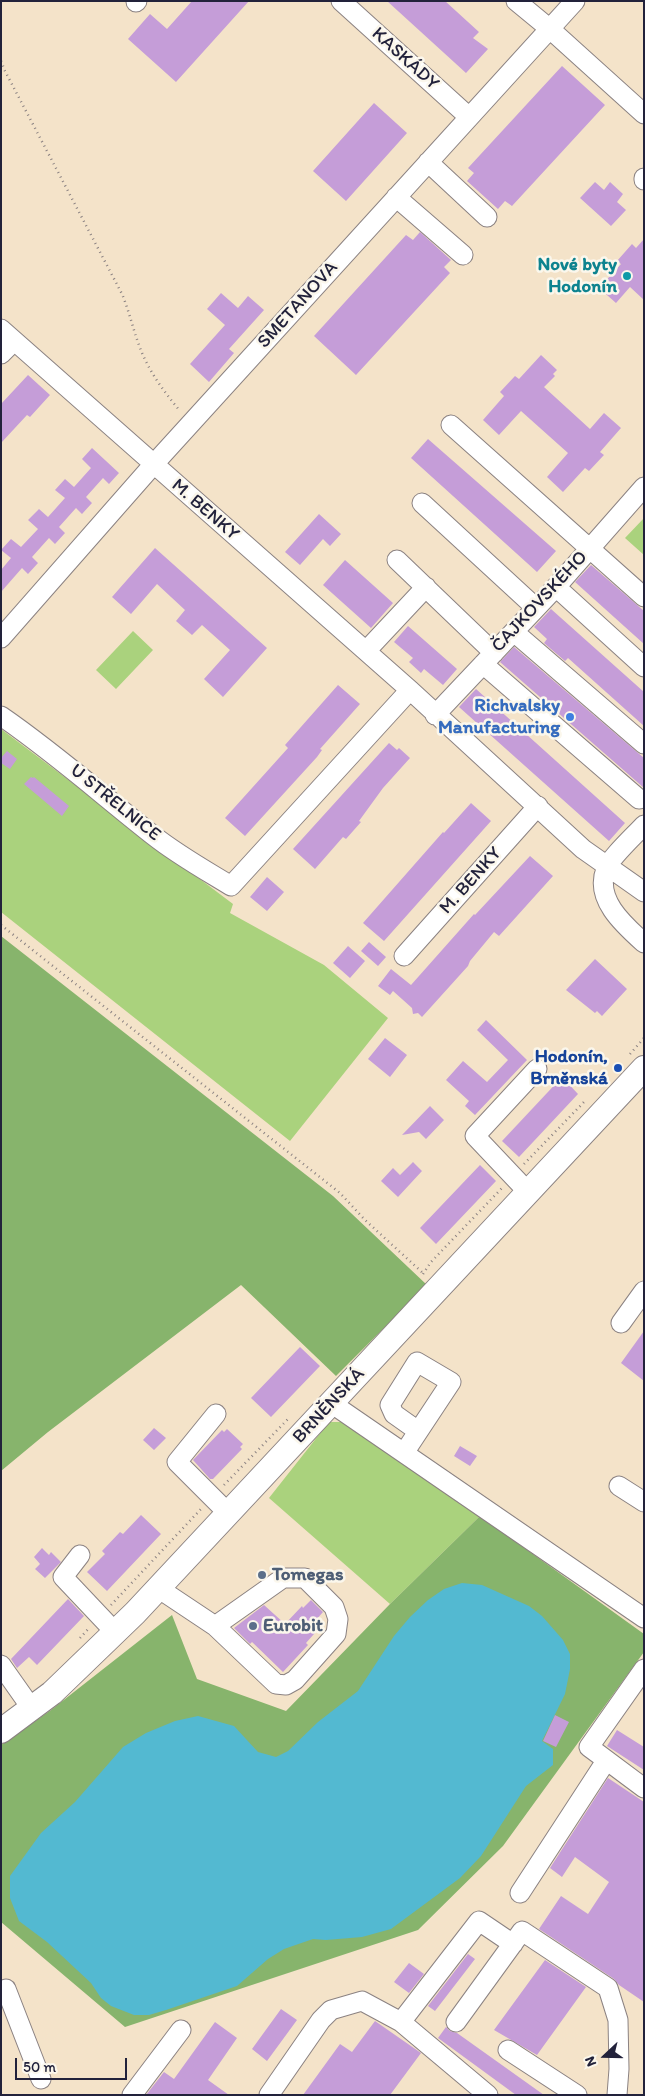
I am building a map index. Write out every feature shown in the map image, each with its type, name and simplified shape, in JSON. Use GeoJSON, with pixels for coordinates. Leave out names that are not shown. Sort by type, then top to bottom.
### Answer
{"type":"FeatureCollection","features":[{"type":"Feature","properties":{"kind":"main road","name":"BRNĚNSKÁ"},"geometry":{"type":"LineString","coordinates":[[1,1731],[52,1693],[108,1623],[158,1588],[221,1505],[331,1403],[427,1280],[634,1064]]}},
{"type":"Feature","properties":{"kind":"street","name":"KASKÁDY"},"geometry":{"type":"LineString","coordinates":[[341,1],[469,117]]}},
{"type":"Feature","properties":{"kind":"street"},"geometry":{"type":"LineString","coordinates":[[516,1],[550,29],[644,114]]}},
{"type":"Feature","properties":{"kind":"street","name":"SMETANOVA"},"geometry":{"type":"LineString","coordinates":[[1,638],[153,465],[575,1]]}},
{"type":"Feature","properties":{"kind":"street"},"geometry":{"type":"LineString","coordinates":[[428,162],[487,217]]}},
{"type":"Feature","properties":{"kind":"street"},"geometry":{"type":"LineString","coordinates":[[396,197],[463,256]]}},
{"type":"Feature","properties":{"kind":"street","name":"M. BENKY"},"geometry":{"type":"LineString","coordinates":[[5,341],[153,465],[410,690],[583,849],[644,892]]}},
{"type":"Feature","properties":{"kind":"street"},"geometry":{"type":"LineString","coordinates":[[451,425],[644,597]]}},
{"type":"Feature","properties":{"kind":"street","name":"ČAJKOVSKÉHO"},"geometry":{"type":"LineString","coordinates":[[435,715],[556,587],[644,487]]}},
{"type":"Feature","properties":{"kind":"street"},"geometry":{"type":"LineString","coordinates":[[422,503],[536,608]]}},
{"type":"Feature","properties":{"kind":"street"},"geometry":{"type":"LineString","coordinates":[[397,560],[426,587],[488,658],[639,798]]}},
{"type":"Feature","properties":{"kind":"street"},"geometry":{"type":"LineString","coordinates":[[366,652],[426,587]]}},
{"type":"Feature","properties":{"kind":"street"},"geometry":{"type":"LineString","coordinates":[[556,587],[644,667]]}},
{"type":"Feature","properties":{"kind":"street"},"geometry":{"type":"LineString","coordinates":[[514,632],[644,744]]}},
{"type":"Feature","properties":{"kind":"street","name":"U STŘELNICE"},"geometry":{"type":"LineString","coordinates":[[1,716],[37,741],[155,836],[182,856],[230,886],[410,690]]}},
{"type":"Feature","properties":{"kind":"street","name":"M. BENKY"},"geometry":{"type":"LineString","coordinates":[[404,956],[538,806]]}},
{"type":"Feature","properties":{"kind":"street"},"geometry":{"type":"LineString","coordinates":[[644,825],[606,867],[603,880],[607,899],[619,921],[644,943]]}},
{"type":"Feature","properties":{"kind":"street"},"geometry":{"type":"LineString","coordinates":[[521,1184],[475,1136],[537,1069]]}},
{"type":"Feature","properties":{"kind":"street"},"geometry":{"type":"LineString","coordinates":[[621,1323],[644,1291]]}},
{"type":"Feature","properties":{"kind":"street"},"geometry":{"type":"LineString","coordinates":[[331,1403],[644,1618]]}},
{"type":"Feature","properties":{"kind":"street"},"geometry":{"type":"LineString","coordinates":[[216,1414],[178,1462],[221,1505]]}},
{"type":"Feature","properties":{"kind":"street"},"geometry":{"type":"LineString","coordinates":[[404,1453],[418,1431]]}},
{"type":"Feature","properties":{"kind":"street"},"geometry":{"type":"LineString","coordinates":[[620,1486],[644,1502]]}},
{"type":"Feature","properties":{"kind":"street"},"geometry":{"type":"LineString","coordinates":[[80,1555],[63,1577],[108,1623]]}},
{"type":"Feature","properties":{"kind":"street"},"geometry":{"type":"LineString","coordinates":[[158,1588],[215,1626],[276,1684],[286,1685],[295,1680],[336,1634],[338,1619],[334,1607],[305,1578],[283,1578],[215,1626]]}},
{"type":"Feature","properties":{"kind":"street"},"geometry":{"type":"LineString","coordinates":[[1,1665],[32,1709]]}},
{"type":"Feature","properties":{"kind":"street"},"geometry":{"type":"LineString","coordinates":[[644,1669],[589,1747],[644,1788]]}},
{"type":"Feature","properties":{"kind":"street"},"geometry":{"type":"LineString","coordinates":[[520,1893],[606,1760]]}},
{"type":"Feature","properties":{"kind":"street"},"geometry":{"type":"LineString","coordinates":[[400,2022],[479,1920],[512,1944]]}},
{"type":"Feature","properties":{"kind":"street"},"geometry":{"type":"LineString","coordinates":[[456,2022],[522,1931],[608,1988],[618,2020],[619,2069],[617,2095]]}},
{"type":"Feature","properties":{"kind":"street"},"geometry":{"type":"LineString","coordinates":[[1,1991],[6,1989],[41,2079]]}},
{"type":"Feature","properties":{"kind":"street"},"geometry":{"type":"LineString","coordinates":[[269,2095],[331,2010],[362,2000],[400,2022],[488,2095]]}},
{"type":"Feature","properties":{"kind":"street"},"geometry":{"type":"LineString","coordinates":[[132,2095],[181,2030]]}},
{"type":"Feature","properties":{"kind":"street"},"geometry":{"type":"LineString","coordinates":[[508,2050],[577,2095]]}},
{"type":"Feature","properties":{"kind":"path"},"geometry":{"type":"LineString","coordinates":[[1,61],[4,71],[122,294],[149,369],[160,387],[190,424]]}},
{"type":"Feature","properties":{"kind":"path"},"geometry":{"type":"LineString","coordinates":[[1,925],[340,1193],[427,1280]]}},
{"type":"Feature","properties":{"kind":"path"},"geometry":{"type":"LineString","coordinates":[[634,1064],[644,1038]]}},
{"type":"Feature","properties":{"kind":"path"},"geometry":{"type":"LineString","coordinates":[[427,1280],[431,1262],[521,1184],[586,1100]]}},
{"type":"Feature","properties":{"kind":"path"},"geometry":{"type":"LineString","coordinates":[[76,1642],[108,1623],[221,1505],[290,1417]]}},
{"type":"Feature","properties":{"kind":"green space"},"geometry":{"type":"Polygon","coordinates":[[[644,518],[644,555],[625,538],[644,518]]]}},
{"type":"Feature","properties":{"kind":"green space"},"geometry":{"type":"Polygon","coordinates":[[[133,631],[153,650],[116,689],[96,670],[133,631]]]}},
{"type":"Feature","properties":{"kind":"green space"},"geometry":{"type":"Polygon","coordinates":[[[1,729],[233,904],[230,913],[324,965],[388,1018],[290,1141],[1,912],[1,729]]]}},
{"type":"Feature","properties":{"kind":"green space"},"geometry":{"type":"Polygon","coordinates":[[[1,936],[333,1196],[427,1285],[336,1376],[241,1285],[48,1432],[1,1471],[1,936]]]}},
{"type":"Feature","properties":{"kind":"green space"},"geometry":{"type":"Polygon","coordinates":[[[329,1422],[341,1422],[480,1516],[390,1604],[269,1498],[329,1422]]]}},
{"type":"Feature","properties":{"kind":"green space"},"geometry":{"type":"Polygon","coordinates":[[[480,1516],[644,1634],[644,1652],[503,1846],[418,1930],[125,2027],[1,1922],[1,1745],[51,1710],[172,1615],[197,1679],[286,1711],[390,1604],[480,1516]]]}},
{"type":"Feature","properties":{"kind":"water"},"geometry":{"type":"Polygon","coordinates":[[[462,1583],[482,1585],[529,1606],[542,1616],[563,1640],[570,1654],[570,1669],[565,1694],[542,1741],[553,1749],[553,1765],[526,1786],[481,1856],[460,1878],[391,1929],[362,1937],[326,1940],[313,1939],[284,1949],[268,1959],[237,1986],[149,2015],[134,2015],[111,2006],[101,1998],[91,1983],[47,1942],[19,1921],[10,1898],[10,1876],[41,1833],[75,1802],[123,1747],[146,1733],[175,1721],[198,1716],[234,1726],[258,1752],[276,1757],[288,1751],[318,1722],[358,1691],[394,1636],[428,1600],[444,1589],[462,1583]]]}},
{"type":"Feature","properties":{"kind":"building"},"geometry":{"type":"Polygon","coordinates":[[[192,1],[249,1],[176,82],[128,39],[150,14],[167,29],[192,1]]]}},
{"type":"Feature","properties":{"kind":"building"},"geometry":{"type":"Polygon","coordinates":[[[387,1],[445,1],[479,32],[473,38],[488,49],[466,73],[387,1]]]}},
{"type":"Feature","properties":{"kind":"building"},"geometry":{"type":"Polygon","coordinates":[[[562,66],[605,105],[512,206],[505,201],[498,209],[467,181],[474,173],[468,168],[562,66]]]}},
{"type":"Feature","properties":{"kind":"building"},"geometry":{"type":"Polygon","coordinates":[[[374,103],[407,133],[346,201],[313,171],[374,103]]]}},
{"type":"Feature","properties":{"kind":"building"},"geometry":{"type":"Polygon","coordinates":[[[595,182],[604,190],[610,182],[623,194],[617,202],[626,210],[611,226],[580,198],[595,182]]]}},
{"type":"Feature","properties":{"kind":"building"},"geometry":{"type":"Polygon","coordinates":[[[420,232],[451,260],[444,267],[450,273],[356,375],[314,336],[406,235],[413,240],[420,232]]]}},
{"type":"Feature","properties":{"kind":"building","name":"Nové byty Hodonín"},"geometry":{"type":"Polygon","coordinates":[[[644,239],[644,300],[630,287],[616,303],[599,288],[621,264],[617,261],[632,244],[636,248],[644,239]]]}},
{"type":"Feature","properties":{"kind":"building"},"geometry":{"type":"Polygon","coordinates":[[[221,293],[238,308],[248,296],[264,310],[229,349],[234,353],[209,382],[190,364],[225,325],[207,309],[221,293]]]}},
{"type":"Feature","properties":{"kind":"building"},"geometry":{"type":"Polygon","coordinates":[[[541,355],[557,370],[553,374],[555,376],[544,387],[590,429],[604,413],[621,428],[600,452],[604,455],[589,471],[585,468],[563,492],[547,477],[568,453],[521,411],[499,435],[483,420],[504,396],[500,392],[515,376],[519,379],[541,355]]]}},
{"type":"Feature","properties":{"kind":"building"},"geometry":{"type":"Polygon","coordinates":[[[28,375],[50,395],[30,417],[27,415],[1,443],[1,404],[28,375]]]}},
{"type":"Feature","properties":{"kind":"building"},"geometry":{"type":"Polygon","coordinates":[[[428,439],[556,551],[537,572],[411,458],[428,439]]]}},
{"type":"Feature","properties":{"kind":"building"},"geometry":{"type":"Polygon","coordinates":[[[92,448],[119,473],[109,484],[103,478],[86,497],[92,503],[82,514],[76,508],[59,527],[65,533],[55,544],[49,538],[32,557],[38,563],[28,574],[22,568],[1,592],[1,570],[11,558],[1,550],[11,539],[21,547],[38,529],[28,520],[39,509],[48,517],[65,498],[55,490],[65,479],[74,487],[91,468],[82,459],[92,448]]]}},
{"type":"Feature","properties":{"kind":"building"},"geometry":{"type":"Polygon","coordinates":[[[319,514],[341,534],[330,546],[323,539],[300,565],[285,552],[319,514]]]}},
{"type":"Feature","properties":{"kind":"building"},"geometry":{"type":"Polygon","coordinates":[[[155,548],[267,648],[223,697],[204,679],[230,650],[202,625],[192,635],[176,621],[185,610],[157,584],[131,614],[112,597],[155,548]]]}},
{"type":"Feature","properties":{"kind":"building"},"geometry":{"type":"Polygon","coordinates":[[[345,560],[393,603],[371,628],[323,585],[345,560]]]}},
{"type":"Feature","properties":{"kind":"building"},"geometry":{"type":"Polygon","coordinates":[[[591,565],[644,611],[644,644],[575,582],[591,565]]]}},
{"type":"Feature","properties":{"kind":"building"},"geometry":{"type":"Polygon","coordinates":[[[551,609],[644,692],[644,726],[568,658],[565,661],[544,643],[547,639],[534,627],[551,609]]]}},
{"type":"Feature","properties":{"kind":"building"},"geometry":{"type":"Polygon","coordinates":[[[408,626],[457,669],[443,685],[424,669],[421,673],[409,662],[413,658],[394,642],[408,626]]]}},
{"type":"Feature","properties":{"kind":"building"},"geometry":{"type":"Polygon","coordinates":[[[514,647],[644,758],[644,788],[500,662],[514,647]]]}},
{"type":"Feature","properties":{"kind":"building"},"geometry":{"type":"Polygon","coordinates":[[[338,685],[360,704],[320,749],[322,750],[317,757],[245,836],[225,818],[288,748],[285,745],[338,685]]]}},
{"type":"Feature","properties":{"kind":"building"},"geometry":{"type":"Polygon","coordinates":[[[476,689],[625,823],[609,841],[459,707],[476,689]]]}},
{"type":"Feature","properties":{"kind":"building"},"geometry":{"type":"Polygon","coordinates":[[[389,743],[397,750],[399,748],[410,758],[383,788],[359,821],[361,822],[346,839],[343,837],[315,869],[293,849],[389,743]]]}},
{"type":"Feature","properties":{"kind":"building"},"geometry":{"type":"Polygon","coordinates":[[[7,751],[17,759],[10,769],[1,763],[1,758],[7,751]]]}},
{"type":"Feature","properties":{"kind":"building"},"geometry":{"type":"Polygon","coordinates":[[[31,777],[34,777],[69,806],[62,816],[24,784],[31,777]]]}},
{"type":"Feature","properties":{"kind":"building"},"geometry":{"type":"Polygon","coordinates":[[[471,803],[491,821],[384,941],[363,923],[471,803]]]}},
{"type":"Feature","properties":{"kind":"building"},"geometry":{"type":"Polygon","coordinates":[[[530,856],[553,876],[499,936],[494,932],[468,966],[422,1017],[418,1013],[413,1014],[412,1008],[393,991],[390,995],[378,986],[391,969],[411,985],[474,914],[530,856]]]}},
{"type":"Feature","properties":{"kind":"building"},"geometry":{"type":"Polygon","coordinates":[[[267,877],[284,892],[267,911],[250,897],[267,877]]]}},
{"type":"Feature","properties":{"kind":"building"},"geometry":{"type":"Polygon","coordinates":[[[369,942],[386,957],[378,966],[361,951],[369,942]]]}},
{"type":"Feature","properties":{"kind":"building"},"geometry":{"type":"Polygon","coordinates":[[[348,946],[365,961],[350,978],[333,963],[348,946]]]}},
{"type":"Feature","properties":{"kind":"building"},"geometry":{"type":"Polygon","coordinates":[[[595,959],[627,989],[602,1016],[597,1011],[595,1013],[566,990],[595,959]]]}},
{"type":"Feature","properties":{"kind":"building"},"geometry":{"type":"Polygon","coordinates":[[[486,1020],[527,1060],[475,1115],[465,1106],[469,1101],[446,1080],[463,1061],[487,1082],[508,1060],[477,1030],[486,1020]]]}},
{"type":"Feature","properties":{"kind":"building"},"geometry":{"type":"Polygon","coordinates":[[[385,1038],[407,1055],[390,1077],[368,1059],[385,1038]]]}},
{"type":"Feature","properties":{"kind":"building"},"geometry":{"type":"Polygon","coordinates":[[[562,1077],[578,1094],[519,1157],[502,1141],[562,1077]]]}},
{"type":"Feature","properties":{"kind":"building"},"geometry":{"type":"Polygon","coordinates":[[[430,1106],[444,1120],[426,1139],[419,1132],[402,1135],[430,1106]]]}},
{"type":"Feature","properties":{"kind":"building"},"geometry":{"type":"Polygon","coordinates":[[[413,1162],[422,1171],[398,1197],[381,1181],[393,1168],[400,1175],[413,1162]]]}},
{"type":"Feature","properties":{"kind":"building"},"geometry":{"type":"Polygon","coordinates":[[[480,1165],[496,1181],[436,1244],[420,1228],[480,1165]]]}},
{"type":"Feature","properties":{"kind":"building"},"geometry":{"type":"Polygon","coordinates":[[[644,1331],[644,1381],[621,1363],[644,1331]]]}},
{"type":"Feature","properties":{"kind":"building"},"geometry":{"type":"Polygon","coordinates":[[[300,1347],[320,1366],[271,1417],[251,1398],[300,1347]]]}},
{"type":"Feature","properties":{"kind":"building"},"geometry":{"type":"Polygon","coordinates":[[[154,1428],[166,1438],[154,1450],[143,1440],[154,1428]]]}},
{"type":"Feature","properties":{"kind":"building"},"geometry":{"type":"Polygon","coordinates":[[[227,1429],[243,1444],[240,1447],[242,1449],[213,1479],[210,1479],[193,1460],[222,1430],[224,1432],[227,1429]]]}},
{"type":"Feature","properties":{"kind":"building"},"geometry":{"type":"Polygon","coordinates":[[[460,1446],[477,1456],[470,1466],[454,1456],[460,1446]]]}},
{"type":"Feature","properties":{"kind":"building"},"geometry":{"type":"Polygon","coordinates":[[[141,1515],[161,1534],[107,1591],[87,1572],[105,1554],[102,1551],[120,1532],[123,1534],[141,1515]]]}},
{"type":"Feature","properties":{"kind":"building"},"geometry":{"type":"Polygon","coordinates":[[[42,1548],[49,1555],[51,1552],[61,1562],[45,1578],[35,1569],[40,1564],[34,1557],[42,1548]]]}},
{"type":"Feature","properties":{"kind":"building"},"geometry":{"type":"Polygon","coordinates":[[[68,1599],[84,1616],[37,1665],[29,1657],[17,1668],[11,1659],[68,1599]]]}},
{"type":"Feature","properties":{"kind":"building"},"geometry":{"type":"Polygon","coordinates":[[[311,1600],[323,1612],[316,1620],[322,1625],[306,1643],[308,1645],[283,1672],[252,1642],[250,1644],[234,1628],[264,1605],[285,1624],[302,1606],[303,1608],[311,1600]]]}},
{"type":"Feature","properties":{"kind":"building"},"geometry":{"type":"Polygon","coordinates":[[[555,1715],[569,1722],[556,1747],[543,1741],[555,1715]]]}},
{"type":"Feature","properties":{"kind":"building"},"geometry":{"type":"Polygon","coordinates":[[[617,1730],[644,1747],[644,1770],[607,1746],[617,1730]]]}},
{"type":"Feature","properties":{"kind":"building"},"geometry":{"type":"Polygon","coordinates":[[[608,1778],[644,1802],[644,2002],[619,1985],[614,1979],[539,1929],[561,1896],[588,1914],[609,1882],[575,1857],[562,1877],[550,1868],[608,1778]]]}},
{"type":"Feature","properties":{"kind":"building"},"geometry":{"type":"Polygon","coordinates":[[[468,1954],[475,1959],[435,2011],[428,2006],[468,1954]]]}},
{"type":"Feature","properties":{"kind":"building"},"geometry":{"type":"Polygon","coordinates":[[[545,1960],[586,1987],[537,2055],[494,2030],[545,1960]]]}},
{"type":"Feature","properties":{"kind":"building"},"geometry":{"type":"Polygon","coordinates":[[[409,1963],[424,1974],[409,1993],[394,1982],[409,1963]]]}},
{"type":"Feature","properties":{"kind":"building"},"geometry":{"type":"Polygon","coordinates":[[[281,2009],[297,2020],[267,2061],[252,2049],[281,2009]]]}},
{"type":"Feature","properties":{"kind":"building"},"geometry":{"type":"Polygon","coordinates":[[[375,2021],[421,2053],[390,2095],[303,2095],[340,2044],[352,2052],[375,2021]]]}},
{"type":"Feature","properties":{"kind":"building"},"geometry":{"type":"Polygon","coordinates":[[[215,2022],[237,2038],[208,2080],[229,2095],[146,2095],[164,2072],[174,2079],[215,2022]]]}},
{"type":"Feature","properties":{"kind":"building"},"geometry":{"type":"Polygon","coordinates":[[[446,2027],[544,2095],[516,2095],[438,2038],[446,2027]]]}},
{"type":"Feature","properties":{"kind":"place","name":"Nové byty Hodonín"},"geometry":{"type":"Point","coordinates":[627,276]}},
{"type":"Feature","properties":{"kind":"place","name":"Richvalsky Manufacturing"},"geometry":{"type":"Point","coordinates":[570,717]}},
{"type":"Feature","properties":{"kind":"place","name":"Hodonín, Brněnská"},"geometry":{"type":"Point","coordinates":[618,1068]}},
{"type":"Feature","properties":{"kind":"place","name":"Tomegas"},"geometry":{"type":"Point","coordinates":[262,1575]}},
{"type":"Feature","properties":{"kind":"place","name":"Eurobit"},"geometry":{"type":"Point","coordinates":[253,1626]}}]}
